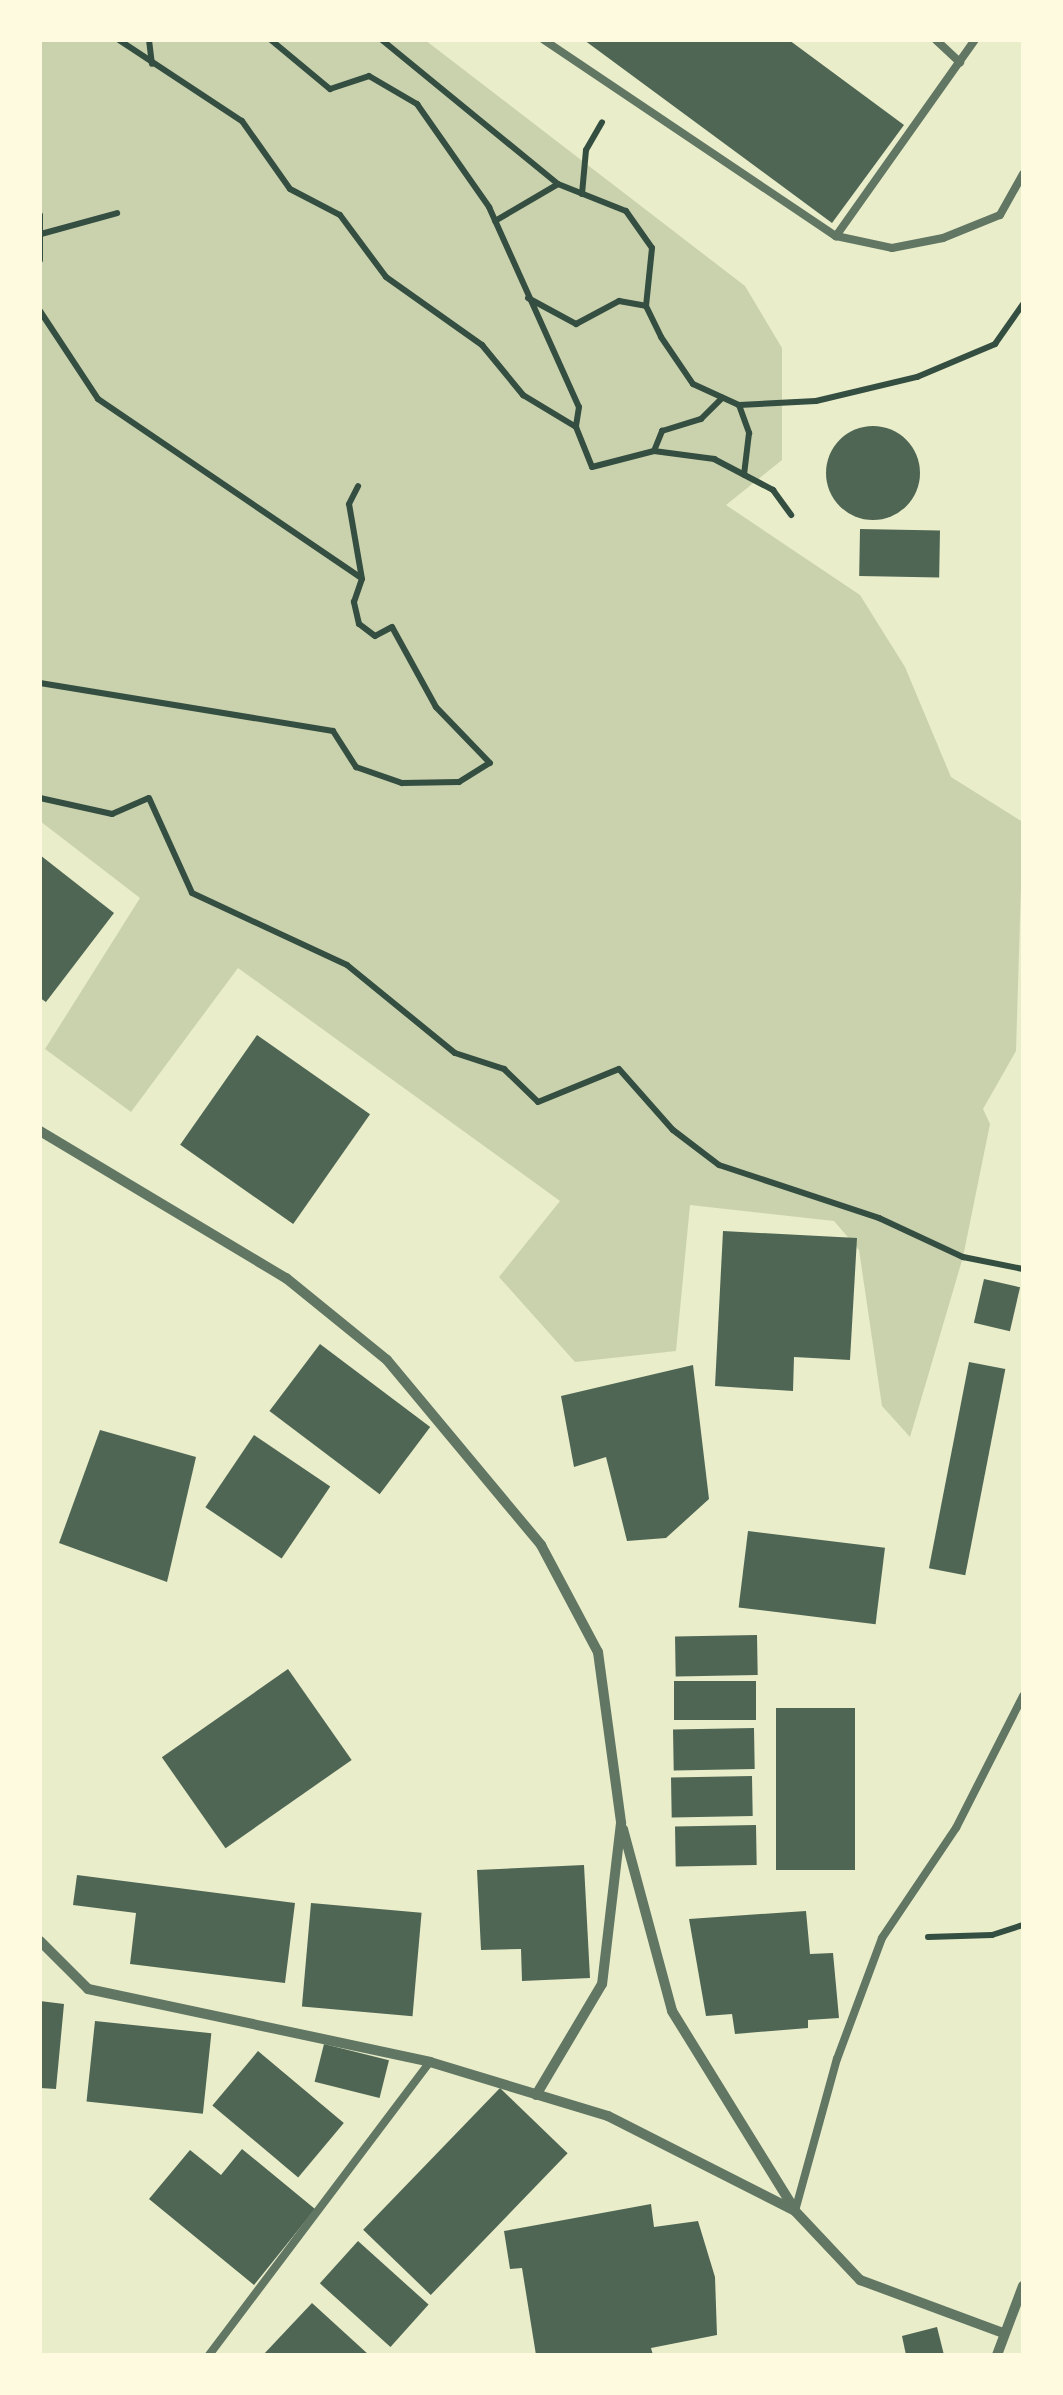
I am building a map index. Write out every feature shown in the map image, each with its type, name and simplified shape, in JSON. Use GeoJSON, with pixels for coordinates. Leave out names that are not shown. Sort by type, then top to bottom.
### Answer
{"type":"FeatureCollection","features":[{"type":"Feature","properties":{"kind":"street"},"geometry":{"type":"LineString","coordinates":[[40,1131],[286,1278],[388,1360],[542,1546],[598,1652],[621,1823],[672,2011],[795,2211],[860,2280],[1003,2334]]}},
{"type":"Feature","properties":{"kind":"street"},"geometry":{"type":"LineString","coordinates":[[536,2095],[602,1984],[621,1823]]}},
{"type":"Feature","properties":{"kind":"street"},"geometry":{"type":"LineString","coordinates":[[40,1942],[88,1989],[430,2062],[536,2095],[681,2148],[795,2211]]}},
{"type":"Feature","properties":{"kind":"street"},"geometry":{"type":"LineString","coordinates":[[997,2355],[1023,2286]]}},
{"type":"Feature","properties":{"kind":"lane"},"geometry":{"type":"LineString","coordinates":[[544,40],[836,236],[892,248],[943,238],[1000,215],[1023,174]]}},
{"type":"Feature","properties":{"kind":"lane"},"geometry":{"type":"LineString","coordinates":[[936,40],[960,62]]}},
{"type":"Feature","properties":{"kind":"lane"},"geometry":{"type":"LineString","coordinates":[[836,236],[975,40]]}},
{"type":"Feature","properties":{"kind":"lane"},"geometry":{"type":"LineString","coordinates":[[795,2211],[837,2059],[882,1938],[956,1828],[1023,1696]]}},
{"type":"Feature","properties":{"kind":"lane"},"geometry":{"type":"LineString","coordinates":[[209,2355],[430,2062]]}},
{"type":"Feature","properties":{"kind":"path"},"geometry":{"type":"LineString","coordinates":[[119,40],[242,122],[290,189],[340,214],[386,277],[482,345],[523,395],[576,427]]}},
{"type":"Feature","properties":{"kind":"path"},"geometry":{"type":"LineString","coordinates":[[149,40],[152,65]]}},
{"type":"Feature","properties":{"kind":"path"},"geometry":{"type":"LineString","coordinates":[[271,40],[330,89],[369,76],[417,104],[495,222],[579,407],[576,427],[592,468],[654,451],[714,458],[773,490],[791,515]]}},
{"type":"Feature","properties":{"kind":"path"},"geometry":{"type":"LineString","coordinates":[[382,40],[558,184],[626,211],[652,248],[646,306],[693,384],[739,406],[816,400],[917,377],[995,344],[1023,304]]}},
{"type":"Feature","properties":{"kind":"path"},"geometry":{"type":"LineString","coordinates":[[582,194],[586,150],[608,110],[647,112]]}},
{"type":"Feature","properties":{"kind":"path"},"geometry":{"type":"LineString","coordinates":[[495,222],[558,184]]}},
{"type":"Feature","properties":{"kind":"path"},"geometry":{"type":"LineString","coordinates":[[41,234],[117,213]]}},
{"type":"Feature","properties":{"kind":"path"},"geometry":{"type":"LineString","coordinates":[[40,215],[40,260]]}},
{"type":"Feature","properties":{"kind":"path"},"geometry":{"type":"LineString","coordinates":[[528,298],[576,324],[619,301],[646,306]]}},
{"type":"Feature","properties":{"kind":"path"},"geometry":{"type":"LineString","coordinates":[[40,311],[98,399],[362,579]]}},
{"type":"Feature","properties":{"kind":"path"},"geometry":{"type":"LineString","coordinates":[[654,451],[662,431],[701,419],[722,398]]}},
{"type":"Feature","properties":{"kind":"path"},"geometry":{"type":"LineString","coordinates":[[739,406],[748,433],[744,474]]}},
{"type":"Feature","properties":{"kind":"path"},"geometry":{"type":"LineString","coordinates":[[40,683],[333,731],[356,767],[402,783],[460,782],[490,762],[436,707],[392,626],[374,636],[359,624],[354,602],[362,579],[350,526],[358,486]]}},
{"type":"Feature","properties":{"kind":"path"},"geometry":{"type":"LineString","coordinates":[[40,798],[112,814],[149,798],[192,893],[346,965],[455,1054],[504,1068],[538,1102],[619,1069],[672,1130],[719,1165],[879,1218],[964,1257],[1023,1269]]}},
{"type":"Feature","properties":{"kind":"path"},"geometry":{"type":"LineString","coordinates":[[882,1938],[992,1935],[1023,1925]]}},
{"type":"Feature","properties":{"kind":"green space"},"geometry":{"type":"Polygon","coordinates":[[[40,40],[425,40],[745,286],[782,348],[782,460],[726,505],[860,595],[905,667],[951,777],[1023,822],[1016,1051],[983,1109],[990,1124],[963,1257],[910,1437],[882,1406],[859,1250],[834,1221],[690,1205],[676,1351],[575,1362],[499,1277],[560,1201],[238,968],[131,1112],[45,1049],[140,898],[40,821],[40,40]]]}},
{"type":"Feature","properties":{"kind":"building"},"geometry":{"type":"Polygon","coordinates":[[[584,40],[789,40],[904,125],[832,223],[584,40]]]}},
{"type":"Feature","properties":{"kind":"building"},"geometry":{"type":"Polygon","coordinates":[[[873,426],[891,429],[906,440],[917,455],[917,491],[906,506],[891,517],[873,520],[855,517],[840,506],[829,491],[826,473],[829,455],[840,440],[855,429],[873,426]]]}},
{"type":"Feature","properties":{"kind":"building"},"geometry":{"type":"Polygon","coordinates":[[[860,529],[940,530],[939,577],[859,576],[860,529]]]}},
{"type":"Feature","properties":{"kind":"building"},"geometry":{"type":"Polygon","coordinates":[[[40,855],[114,913],[46,1002],[40,998],[40,855]]]}},
{"type":"Feature","properties":{"kind":"building"},"geometry":{"type":"Polygon","coordinates":[[[257,1035],[370,1114],[293,1224],[180,1145],[257,1035]]]}},
{"type":"Feature","properties":{"kind":"building"},"geometry":{"type":"Polygon","coordinates":[[[723,1231],[857,1238],[850,1360],[794,1357],[793,1391],[715,1386],[723,1231]]]}},
{"type":"Feature","properties":{"kind":"building"},"geometry":{"type":"Polygon","coordinates":[[[984,1279],[1020,1287],[1010,1331],[974,1323],[984,1279]]]}},
{"type":"Feature","properties":{"kind":"building"},"geometry":{"type":"Polygon","coordinates":[[[320,1344],[430,1427],[380,1494],[269,1411],[320,1344]]]}},
{"type":"Feature","properties":{"kind":"building"},"geometry":{"type":"Polygon","coordinates":[[[969,1362],[1005,1369],[965,1575],[929,1568],[969,1362]]]}},
{"type":"Feature","properties":{"kind":"building"},"geometry":{"type":"Polygon","coordinates":[[[693,1365],[709,1499],[666,1538],[627,1541],[606,1457],[574,1467],[561,1396],[693,1365]]]}},
{"type":"Feature","properties":{"kind":"building"},"geometry":{"type":"Polygon","coordinates":[[[100,1430],[196,1457],[167,1582],[59,1543],[100,1430]]]}},
{"type":"Feature","properties":{"kind":"building"},"geometry":{"type":"Polygon","coordinates":[[[254,1435],[330,1486],[282,1559],[205,1507],[254,1435]]]}},
{"type":"Feature","properties":{"kind":"building"},"geometry":{"type":"Polygon","coordinates":[[[748,1531],[885,1548],[876,1624],[739,1607],[748,1531]]]}},
{"type":"Feature","properties":{"kind":"building"},"geometry":{"type":"Polygon","coordinates":[[[757,1635],[758,1675],[676,1676],[675,1636],[757,1635]]]}},
{"type":"Feature","properties":{"kind":"building"},"geometry":{"type":"Polygon","coordinates":[[[288,1669],[352,1760],[226,1848],[162,1757],[288,1669]]]}},
{"type":"Feature","properties":{"kind":"building"},"geometry":{"type":"Polygon","coordinates":[[[674,1681],[756,1681],[756,1720],[674,1720],[674,1681]]]}},
{"type":"Feature","properties":{"kind":"building"},"geometry":{"type":"Polygon","coordinates":[[[776,1708],[855,1708],[855,1870],[776,1870],[776,1708]]]}},
{"type":"Feature","properties":{"kind":"building"},"geometry":{"type":"Polygon","coordinates":[[[754,1728],[755,1769],[674,1770],[673,1729],[754,1728]]]}},
{"type":"Feature","properties":{"kind":"building"},"geometry":{"type":"Polygon","coordinates":[[[752,1776],[753,1816],[672,1817],[671,1777],[752,1776]]]}},
{"type":"Feature","properties":{"kind":"building"},"geometry":{"type":"Polygon","coordinates":[[[756,1825],[757,1865],[676,1866],[675,1826],[756,1825]]]}},
{"type":"Feature","properties":{"kind":"building"},"geometry":{"type":"Polygon","coordinates":[[[584,1865],[590,1978],[522,1981],[521,1949],[481,1950],[477,1870],[584,1865]]]}},
{"type":"Feature","properties":{"kind":"building"},"geometry":{"type":"Polygon","coordinates":[[[77,1875],[295,1903],[285,1983],[130,1964],[136,1913],[73,1905],[77,1875]]]}},
{"type":"Feature","properties":{"kind":"building"},"geometry":{"type":"Polygon","coordinates":[[[311,1903],[422,1913],[413,2016],[302,2007],[311,1903]]]}},
{"type":"Feature","properties":{"kind":"building"},"geometry":{"type":"Polygon","coordinates":[[[806,1911],[810,1954],[833,1953],[839,2018],[808,2020],[808,2028],[735,2034],[732,2014],[706,2016],[689,1919],[806,1911]]]}},
{"type":"Feature","properties":{"kind":"building"},"geometry":{"type":"Polygon","coordinates":[[[40,2001],[64,2004],[56,2089],[40,2088],[40,2001]]]}},
{"type":"Feature","properties":{"kind":"building"},"geometry":{"type":"Polygon","coordinates":[[[95,2021],[211,2033],[203,2114],[87,2102],[95,2021]]]}},
{"type":"Feature","properties":{"kind":"building"},"geometry":{"type":"Polygon","coordinates":[[[324,2044],[389,2060],[380,2098],[315,2082],[324,2044]]]}},
{"type":"Feature","properties":{"kind":"building"},"geometry":{"type":"Polygon","coordinates":[[[258,2051],[344,2123],[298,2177],[212,2105],[258,2051]]]}},
{"type":"Feature","properties":{"kind":"building"},"geometry":{"type":"Polygon","coordinates":[[[500,2088],[568,2153],[431,2295],[363,2230],[500,2088]]]}},
{"type":"Feature","properties":{"kind":"building"},"geometry":{"type":"Polygon","coordinates":[[[242,2149],[315,2209],[254,2285],[149,2199],[190,2150],[221,2175],[242,2149]]]}},
{"type":"Feature","properties":{"kind":"building"},"geometry":{"type":"Polygon","coordinates":[[[651,2204],[654,2227],[698,2221],[715,2277],[717,2335],[651,2348],[653,2355],[536,2355],[522,2268],[510,2269],[504,2231],[651,2204]]]}},
{"type":"Feature","properties":{"kind":"building"},"geometry":{"type":"Polygon","coordinates":[[[358,2241],[429,2305],[390,2347],[320,2283],[358,2241]]]}},
{"type":"Feature","properties":{"kind":"building"},"geometry":{"type":"Polygon","coordinates":[[[312,2303],[369,2355],[263,2355],[312,2303]]]}},
{"type":"Feature","properties":{"kind":"building"},"geometry":{"type":"Polygon","coordinates":[[[937,2327],[944,2355],[906,2355],[902,2336],[937,2327]]]}}]}
